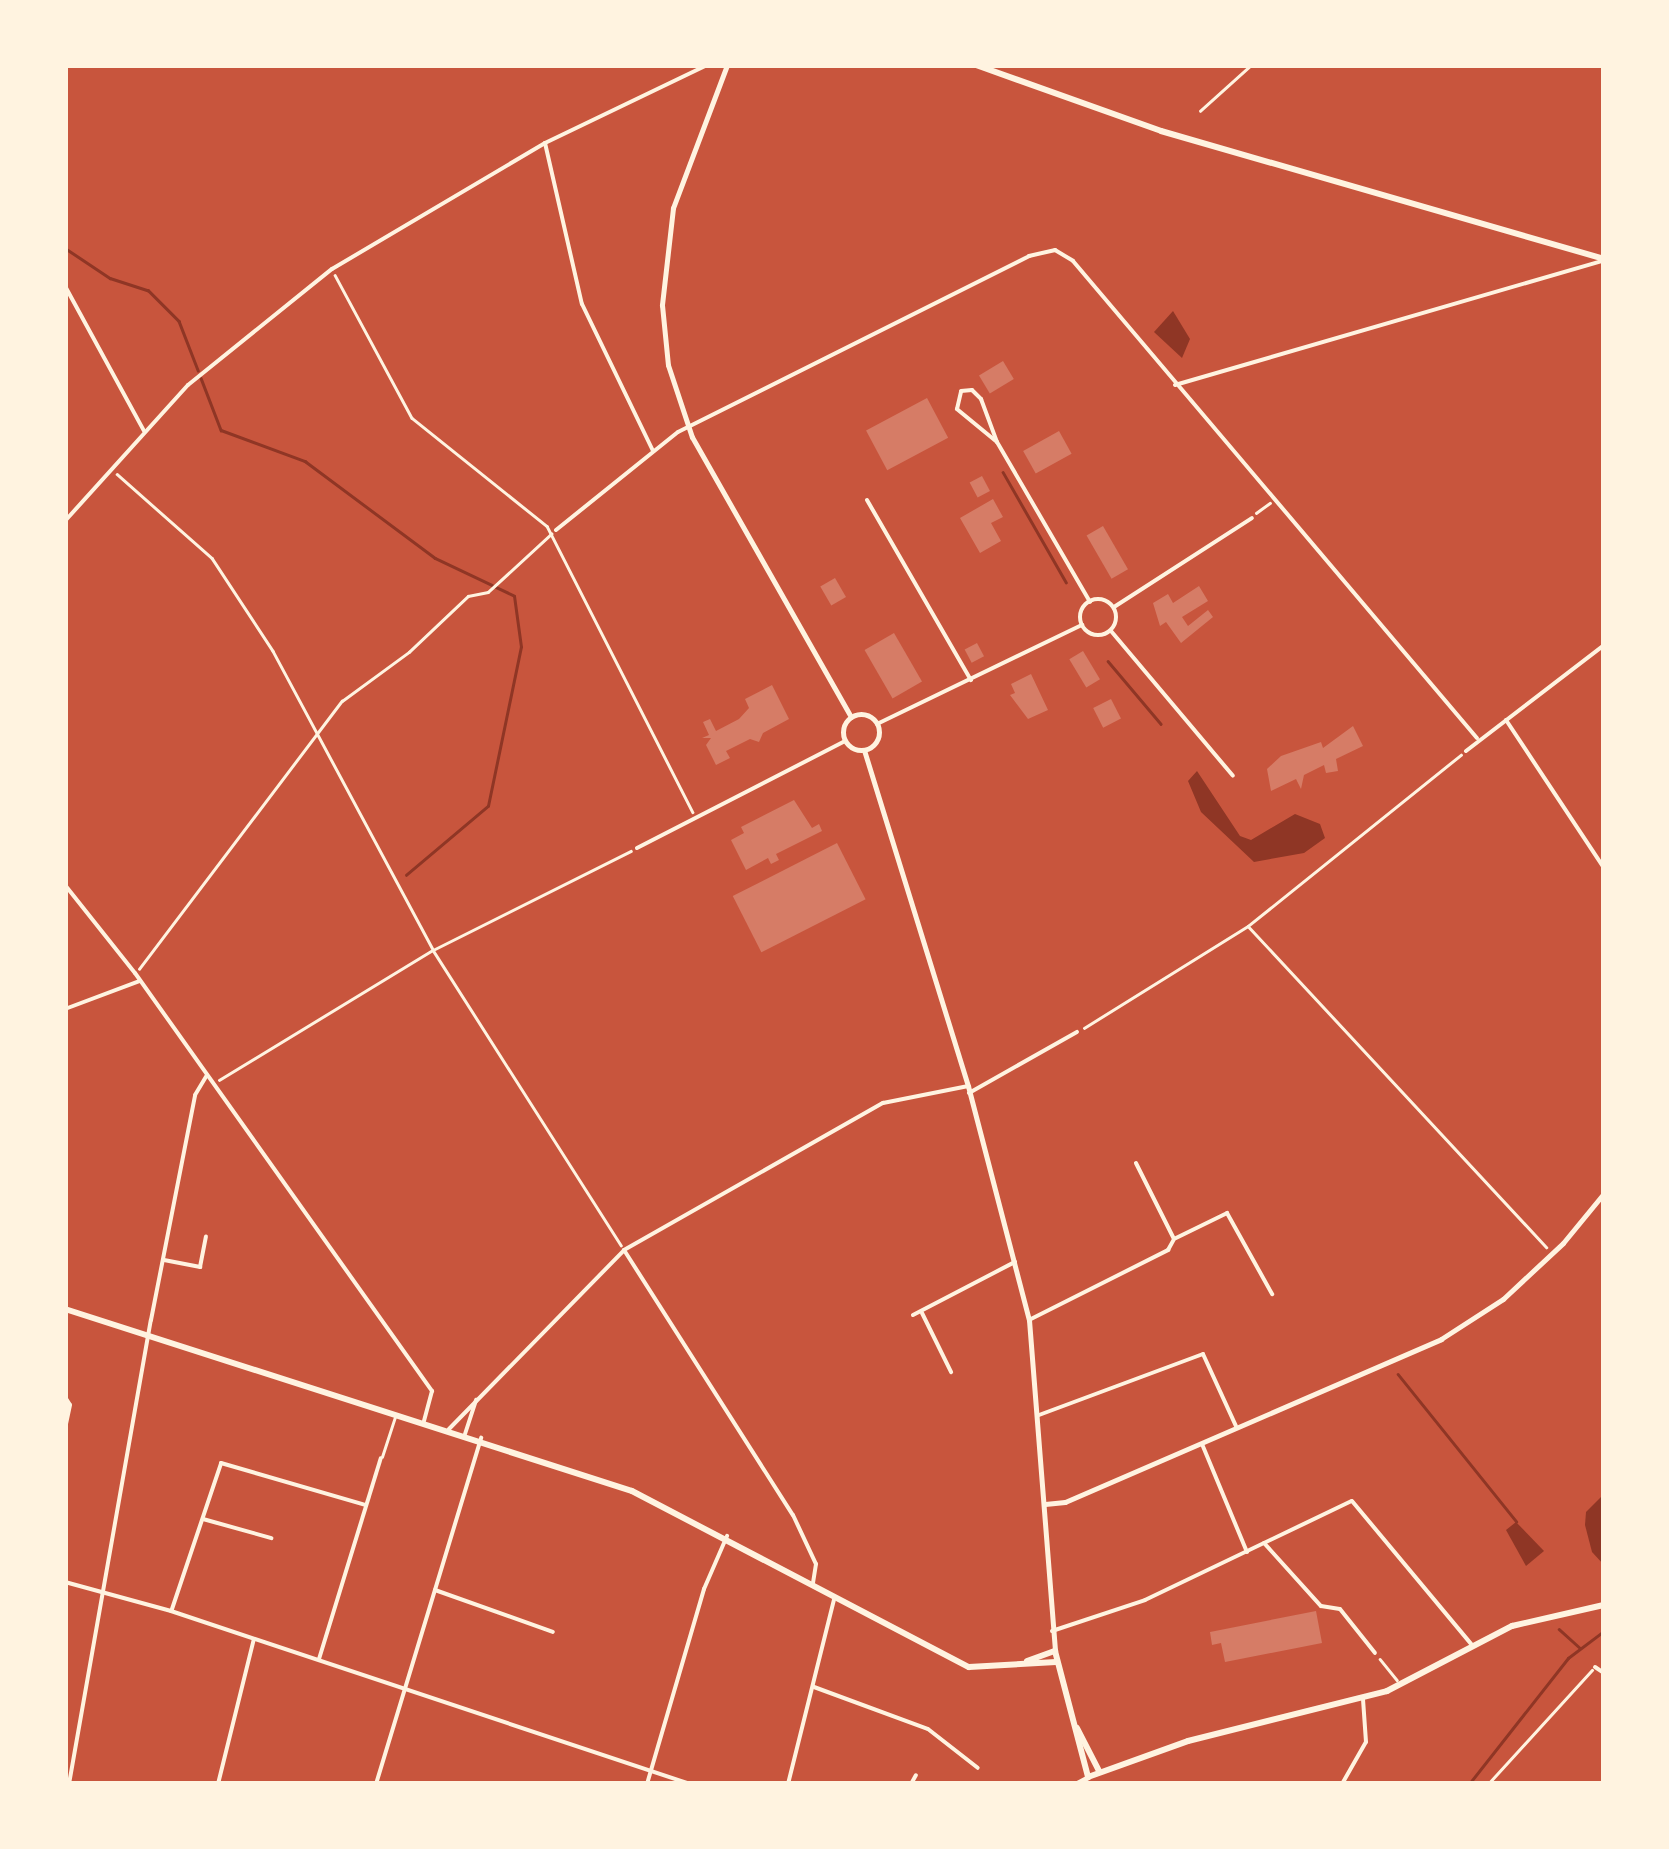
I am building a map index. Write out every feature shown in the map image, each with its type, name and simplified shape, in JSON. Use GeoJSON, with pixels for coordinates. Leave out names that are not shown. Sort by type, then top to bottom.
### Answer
{"type":"FeatureCollection","features":[{"type":"Feature","properties":{"kind":"main road"},"geometry":{"type":"LineString","coordinates":[[976,65],[1161,131],[1604,260]]}},
{"type":"Feature","properties":{"kind":"main road"},"geometry":{"type":"LineString","coordinates":[[65,1309],[481,1438],[632,1491],[728,1536],[969,1667],[1056,1662]]}},
{"type":"Feature","properties":{"kind":"main road"},"geometry":{"type":"LineString","coordinates":[[1089,1781],[1099,1771],[1188,1741],[1363,1699],[1400,1686],[1473,1646],[1553,1612],[1604,1605]]}},
{"type":"Feature","properties":{"kind":"main road"},"geometry":{"type":"LineString","coordinates":[[1019,1664],[1055,1651],[1089,1781]]}},
{"type":"Feature","properties":{"kind":"main road"},"geometry":{"type":"LineString","coordinates":[[1072,1717],[1099,1771]]}},
{"type":"Feature","properties":{"kind":"street"},"geometry":{"type":"LineString","coordinates":[[65,521],[145,432],[223,354],[332,269],[546,144],[707,65]]}},
{"type":"Feature","properties":{"kind":"street"},"geometry":{"type":"LineString","coordinates":[[727,65],[688,160],[664,255],[668,364],[688,426],[851,717],[846,741]]}},
{"type":"Feature","properties":{"kind":"street"},"geometry":{"type":"LineString","coordinates":[[546,144],[582,304],[653,451]]}},
{"type":"Feature","properties":{"kind":"street"},"geometry":{"type":"LineString","coordinates":[[554,532],[688,426],[1029,256],[1064,254],[1477,738]]}},
{"type":"Feature","properties":{"kind":"street"},"geometry":{"type":"LineString","coordinates":[[1175,385],[1604,260]]}},
{"type":"Feature","properties":{"kind":"street"},"geometry":{"type":"LineString","coordinates":[[65,286],[145,432]]}},
{"type":"Feature","properties":{"kind":"street"},"geometry":{"type":"LineString","coordinates":[[997,442],[957,408],[961,392],[972,390],[981,398],[997,442],[1090,602],[1114,607],[1252,518]]}},
{"type":"Feature","properties":{"kind":"street"},"geometry":{"type":"LineString","coordinates":[[867,500],[971,680]]}},
{"type":"Feature","properties":{"kind":"street"},"geometry":{"type":"LineString","coordinates":[[877,724],[1082,626],[1090,602]]}},
{"type":"Feature","properties":{"kind":"street"},"geometry":{"type":"LineString","coordinates":[[1114,607],[1111,631],[1233,776]]}},
{"type":"Feature","properties":{"kind":"street"},"geometry":{"type":"LineString","coordinates":[[1082,626],[1095,635],[1111,631]]}},
{"type":"Feature","properties":{"kind":"street"},"geometry":{"type":"LineString","coordinates":[[1466,750],[1604,645]]}},
{"type":"Feature","properties":{"kind":"street"},"geometry":{"type":"LineString","coordinates":[[851,717],[869,716],[877,724],[877,740],[864,750]]}},
{"type":"Feature","properties":{"kind":"street"},"geometry":{"type":"LineString","coordinates":[[1506,720],[1604,868]]}},
{"type":"Feature","properties":{"kind":"street"},"geometry":{"type":"LineString","coordinates":[[637,848],[846,741]]}},
{"type":"Feature","properties":{"kind":"street"},"geometry":{"type":"LineString","coordinates":[[846,741],[864,750],[968,1089],[1016,1262],[1029,1320],[1039,1415],[1055,1651]]}},
{"type":"Feature","properties":{"kind":"street"},"geometry":{"type":"LineString","coordinates":[[65,885],[135,973],[432,1391],[424,1421]]}},
{"type":"Feature","properties":{"kind":"street"},"geometry":{"type":"LineString","coordinates":[[65,1010],[140,981]]}},
{"type":"Feature","properties":{"kind":"street"},"geometry":{"type":"LineString","coordinates":[[448,1428],[624,1250],[884,1103],[968,1089],[1077,1032]]}},
{"type":"Feature","properties":{"kind":"street"},"geometry":{"type":"LineString","coordinates":[[68,1784],[195,1095],[207,1075]]}},
{"type":"Feature","properties":{"kind":"street"},"geometry":{"type":"LineString","coordinates":[[1136,1164],[1174,1239]]}},
{"type":"Feature","properties":{"kind":"street"},"geometry":{"type":"LineString","coordinates":[[1045,1504],[1065,1502],[1452,1333],[1552,1254],[1604,1192]]}},
{"type":"Feature","properties":{"kind":"street"},"geometry":{"type":"LineString","coordinates":[[1029,1320],[1135,1270],[1174,1239],[1227,1213],[1272,1294]]}},
{"type":"Feature","properties":{"kind":"street"},"geometry":{"type":"LineString","coordinates":[[164,1260],[200,1267],[206,1236]]}},
{"type":"Feature","properties":{"kind":"street"},"geometry":{"type":"LineString","coordinates":[[624,1250],[793,1516],[816,1564],[813,1582]]}},
{"type":"Feature","properties":{"kind":"street"},"geometry":{"type":"LineString","coordinates":[[914,1316],[1016,1262]]}},
{"type":"Feature","properties":{"kind":"street"},"geometry":{"type":"LineString","coordinates":[[921,1311],[951,1372]]}},
{"type":"Feature","properties":{"kind":"street"},"geometry":{"type":"LineString","coordinates":[[1039,1415],[1203,1354],[1238,1429]]}},
{"type":"Feature","properties":{"kind":"street"},"geometry":{"type":"LineString","coordinates":[[65,1397],[70,1405],[65,1428]]}},
{"type":"Feature","properties":{"kind":"street"},"geometry":{"type":"LineString","coordinates":[[465,1434],[476,1398]]}},
{"type":"Feature","properties":{"kind":"street"},"geometry":{"type":"LineString","coordinates":[[376,1784],[481,1438]]}},
{"type":"Feature","properties":{"kind":"street"},"geometry":{"type":"LineString","coordinates":[[1202,1444],[1247,1552]]}},
{"type":"Feature","properties":{"kind":"street"},"geometry":{"type":"LineString","coordinates":[[320,1660],[382,1458]]}},
{"type":"Feature","properties":{"kind":"street"},"geometry":{"type":"LineString","coordinates":[[171,1611],[221,1463],[366,1505]]}},
{"type":"Feature","properties":{"kind":"street"},"geometry":{"type":"LineString","coordinates":[[1052,1630],[1145,1600],[1342,1504],[1360,1504],[1473,1646]]}},
{"type":"Feature","properties":{"kind":"street"},"geometry":{"type":"LineString","coordinates":[[202,1519],[271,1538]]}},
{"type":"Feature","properties":{"kind":"street"},"geometry":{"type":"LineString","coordinates":[[647,1784],[704,1590],[728,1536]]}},
{"type":"Feature","properties":{"kind":"street"},"geometry":{"type":"LineString","coordinates":[[1264,1543],[1321,1606],[1340,1610],[1375,1653]]}},
{"type":"Feature","properties":{"kind":"street"},"geometry":{"type":"LineString","coordinates":[[65,1582],[171,1611],[690,1784]]}},
{"type":"Feature","properties":{"kind":"street"},"geometry":{"type":"LineString","coordinates":[[435,1590],[553,1632]]}},
{"type":"Feature","properties":{"kind":"street"},"geometry":{"type":"LineString","coordinates":[[788,1784],[836,1596]]}},
{"type":"Feature","properties":{"kind":"street"},"geometry":{"type":"LineString","coordinates":[[218,1784],[254,1639]]}},
{"type":"Feature","properties":{"kind":"street"},"geometry":{"type":"LineString","coordinates":[[1595,1667],[1604,1673]]}},
{"type":"Feature","properties":{"kind":"street"},"geometry":{"type":"LineString","coordinates":[[812,1686],[928,1728],[978,1768]]}},
{"type":"Feature","properties":{"kind":"street"},"geometry":{"type":"LineString","coordinates":[[1342,1784],[1366,1742],[1363,1699]]}},
{"type":"Feature","properties":{"kind":"street"},"geometry":{"type":"LineString","coordinates":[[1099,1771],[1103,1784]]}},
{"type":"Feature","properties":{"kind":"street"},"geometry":{"type":"LineString","coordinates":[[911,1784],[916,1775]]}},
{"type":"Feature","properties":{"kind":"street"},"geometry":{"type":"LineString","coordinates":[[1076,1784],[1089,1781]]}},
{"type":"Feature","properties":{"kind":"street"},"geometry":{"type":"LineString","coordinates":[[1208,1784],[1229,1784]]}},
{"type":"Feature","properties":{"kind":"lane"},"geometry":{"type":"LineString","coordinates":[[382,1458],[396,1412]]}},
{"type":"Feature","properties":{"kind":"path"},"geometry":{"type":"LineString","coordinates":[[1200,111],[1251,65]]}},
{"type":"Feature","properties":{"kind":"path"},"geometry":{"type":"LineString","coordinates":[[332,269],[412,418],[554,532],[696,818]]}},
{"type":"Feature","properties":{"kind":"path"},"geometry":{"type":"LineString","coordinates":[[112,470],[212,558],[315,729],[433,950],[624,1250]]}},
{"type":"Feature","properties":{"kind":"path"},"geometry":{"type":"LineString","coordinates":[[1252,518],[1272,501]]}},
{"type":"Feature","properties":{"kind":"path"},"geometry":{"type":"LineString","coordinates":[[135,973],[315,729],[554,532]]}},
{"type":"Feature","properties":{"kind":"path"},"geometry":{"type":"LineString","coordinates":[[1077,1032],[1248,926],[1466,750]]}},
{"type":"Feature","properties":{"kind":"path"},"geometry":{"type":"LineString","coordinates":[[213,1084],[433,950],[637,848]]}},
{"type":"Feature","properties":{"kind":"path"},"geometry":{"type":"LineString","coordinates":[[1248,926],[1552,1254]]}},
{"type":"Feature","properties":{"kind":"path"},"geometry":{"type":"LineString","coordinates":[[1375,1653],[1400,1686]]}},
{"type":"Feature","properties":{"kind":"path"},"geometry":{"type":"LineString","coordinates":[[1488,1784],[1595,1667]]}},
{"type":"Feature","properties":{"kind":"shaded area"},"geometry":{"type":"Polygon","coordinates":[[[1173,311],[1190,339],[1182,358],[1154,332],[1173,311]]]}},
{"type":"Feature","properties":{"kind":"shaded area"},"geometry":{"type":"Polygon","coordinates":[[[1197,771],[1240,836],[1251,840],[1295,814],[1320,824],[1325,838],[1304,853],[1254,862],[1201,812],[1188,781],[1197,771]]]}},
{"type":"Feature","properties":{"kind":"shaded area"},"geometry":{"type":"Polygon","coordinates":[[[1604,1494],[1604,1565],[1592,1552],[1585,1525],[1586,1512],[1604,1494]]]}},
{"type":"Feature","properties":{"kind":"shaded area"},"geometry":{"type":"Polygon","coordinates":[[[1516,1522],[1544,1551],[1526,1566],[1506,1530],[1516,1522]]]}},
{"type":"Feature","properties":{"kind":"building"},"geometry":{"type":"Polygon","coordinates":[[[1003,361],[1014,379],[990,393],[979,375],[1003,361]]]}},
{"type":"Feature","properties":{"kind":"building"},"geometry":{"type":"Polygon","coordinates":[[[927,398],[948,438],[887,470],[866,430],[927,398]]]}},
{"type":"Feature","properties":{"kind":"building"},"geometry":{"type":"Polygon","coordinates":[[[1059,431],[1072,454],[1036,474],[1023,451],[1059,431]]]}},
{"type":"Feature","properties":{"kind":"building"},"geometry":{"type":"Polygon","coordinates":[[[982,476],[990,491],[978,498],[970,483],[982,476]]]}},
{"type":"Feature","properties":{"kind":"building"},"geometry":{"type":"Polygon","coordinates":[[[993,499],[1003,517],[991,523],[1001,541],[980,553],[960,518],[993,499]]]}},
{"type":"Feature","properties":{"kind":"building"},"geometry":{"type":"Polygon","coordinates":[[[1103,526],[1128,569],[1112,579],[1087,536],[1103,526]]]}},
{"type":"Feature","properties":{"kind":"building"},"geometry":{"type":"Polygon","coordinates":[[[835,578],[846,597],[831,606],[820,586],[835,578]]]}},
{"type":"Feature","properties":{"kind":"building"},"geometry":{"type":"Polygon","coordinates":[[[1199,586],[1208,601],[1182,617],[1188,626],[1208,610],[1213,617],[1181,643],[1166,622],[1160,626],[1153,603],[1168,594],[1173,603],[1199,586]]]}},
{"type":"Feature","properties":{"kind":"building"},"geometry":{"type":"Polygon","coordinates":[[[894,633],[922,681],[893,698],[865,650],[894,633]]]}},
{"type":"Feature","properties":{"kind":"building"},"geometry":{"type":"Polygon","coordinates":[[[977,643],[984,656],[972,663],[965,650],[977,643]]]}},
{"type":"Feature","properties":{"kind":"building"},"geometry":{"type":"Polygon","coordinates":[[[1083,651],[1100,679],[1086,688],[1069,659],[1083,651]]]}},
{"type":"Feature","properties":{"kind":"building"},"geometry":{"type":"Polygon","coordinates":[[[1031,674],[1048,710],[1028,719],[1010,695],[1015,693],[1011,684],[1031,674]]]}},
{"type":"Feature","properties":{"kind":"building"},"geometry":{"type":"Polygon","coordinates":[[[772,685],[789,719],[763,733],[759,742],[750,739],[726,751],[730,758],[716,765],[706,745],[711,738],[702,738],[709,735],[703,722],[710,719],[716,731],[739,719],[749,708],[745,699],[772,685]]]}},
{"type":"Feature","properties":{"kind":"building"},"geometry":{"type":"Polygon","coordinates":[[[1111,699],[1121,719],[1103,728],[1093,708],[1111,699]]]}},
{"type":"Feature","properties":{"kind":"building"},"geometry":{"type":"Polygon","coordinates":[[[1353,726],[1363,746],[1336,759],[1338,771],[1326,773],[1324,765],[1304,775],[1301,789],[1296,779],[1271,791],[1267,769],[1281,756],[1321,742],[1323,748],[1353,726]]]}},
{"type":"Feature","properties":{"kind":"building"},"geometry":{"type":"Polygon","coordinates":[[[794,800],[812,828],[819,824],[822,831],[776,854],[779,860],[771,864],[768,858],[746,870],[731,840],[744,833],[741,827],[794,800]]]}},
{"type":"Feature","properties":{"kind":"building"},"geometry":{"type":"Polygon","coordinates":[[[837,843],[866,899],[761,952],[733,896],[837,843]]]}},
{"type":"Feature","properties":{"kind":"building"},"geometry":{"type":"Polygon","coordinates":[[[1316,1611],[1322,1643],[1225,1662],[1221,1643],[1212,1645],[1210,1632],[1316,1611]]]}},
{"type":"Feature","properties":{"kind":"waterway"},"geometry":{"type":"LineString","coordinates":[[65,248],[110,278],[148,290],[179,321],[198,370]]}},
{"type":"Feature","properties":{"kind":"waterway"},"geometry":{"type":"LineString","coordinates":[[201,378],[221,430],[305,461],[435,558],[492,585]]}},
{"type":"Feature","properties":{"kind":"waterway"},"geometry":{"type":"LineString","coordinates":[[1003,472],[1066,582]]}},
{"type":"Feature","properties":{"kind":"waterway"},"geometry":{"type":"LineString","coordinates":[[406,875],[488,806],[521,647],[514,596],[495,587]]}},
{"type":"Feature","properties":{"kind":"waterway"},"geometry":{"type":"LineString","coordinates":[[1108,661],[1161,724]]}},
{"type":"Feature","properties":{"kind":"waterway"},"geometry":{"type":"LineString","coordinates":[[1398,1374],[1516,1521]]}},
{"type":"Feature","properties":{"kind":"waterway"},"geometry":{"type":"LineString","coordinates":[[1559,1629],[1580,1648]]}},
{"type":"Feature","properties":{"kind":"waterway"},"geometry":{"type":"LineString","coordinates":[[1469,1784],[1568,1658],[1604,1631]]}}]}
